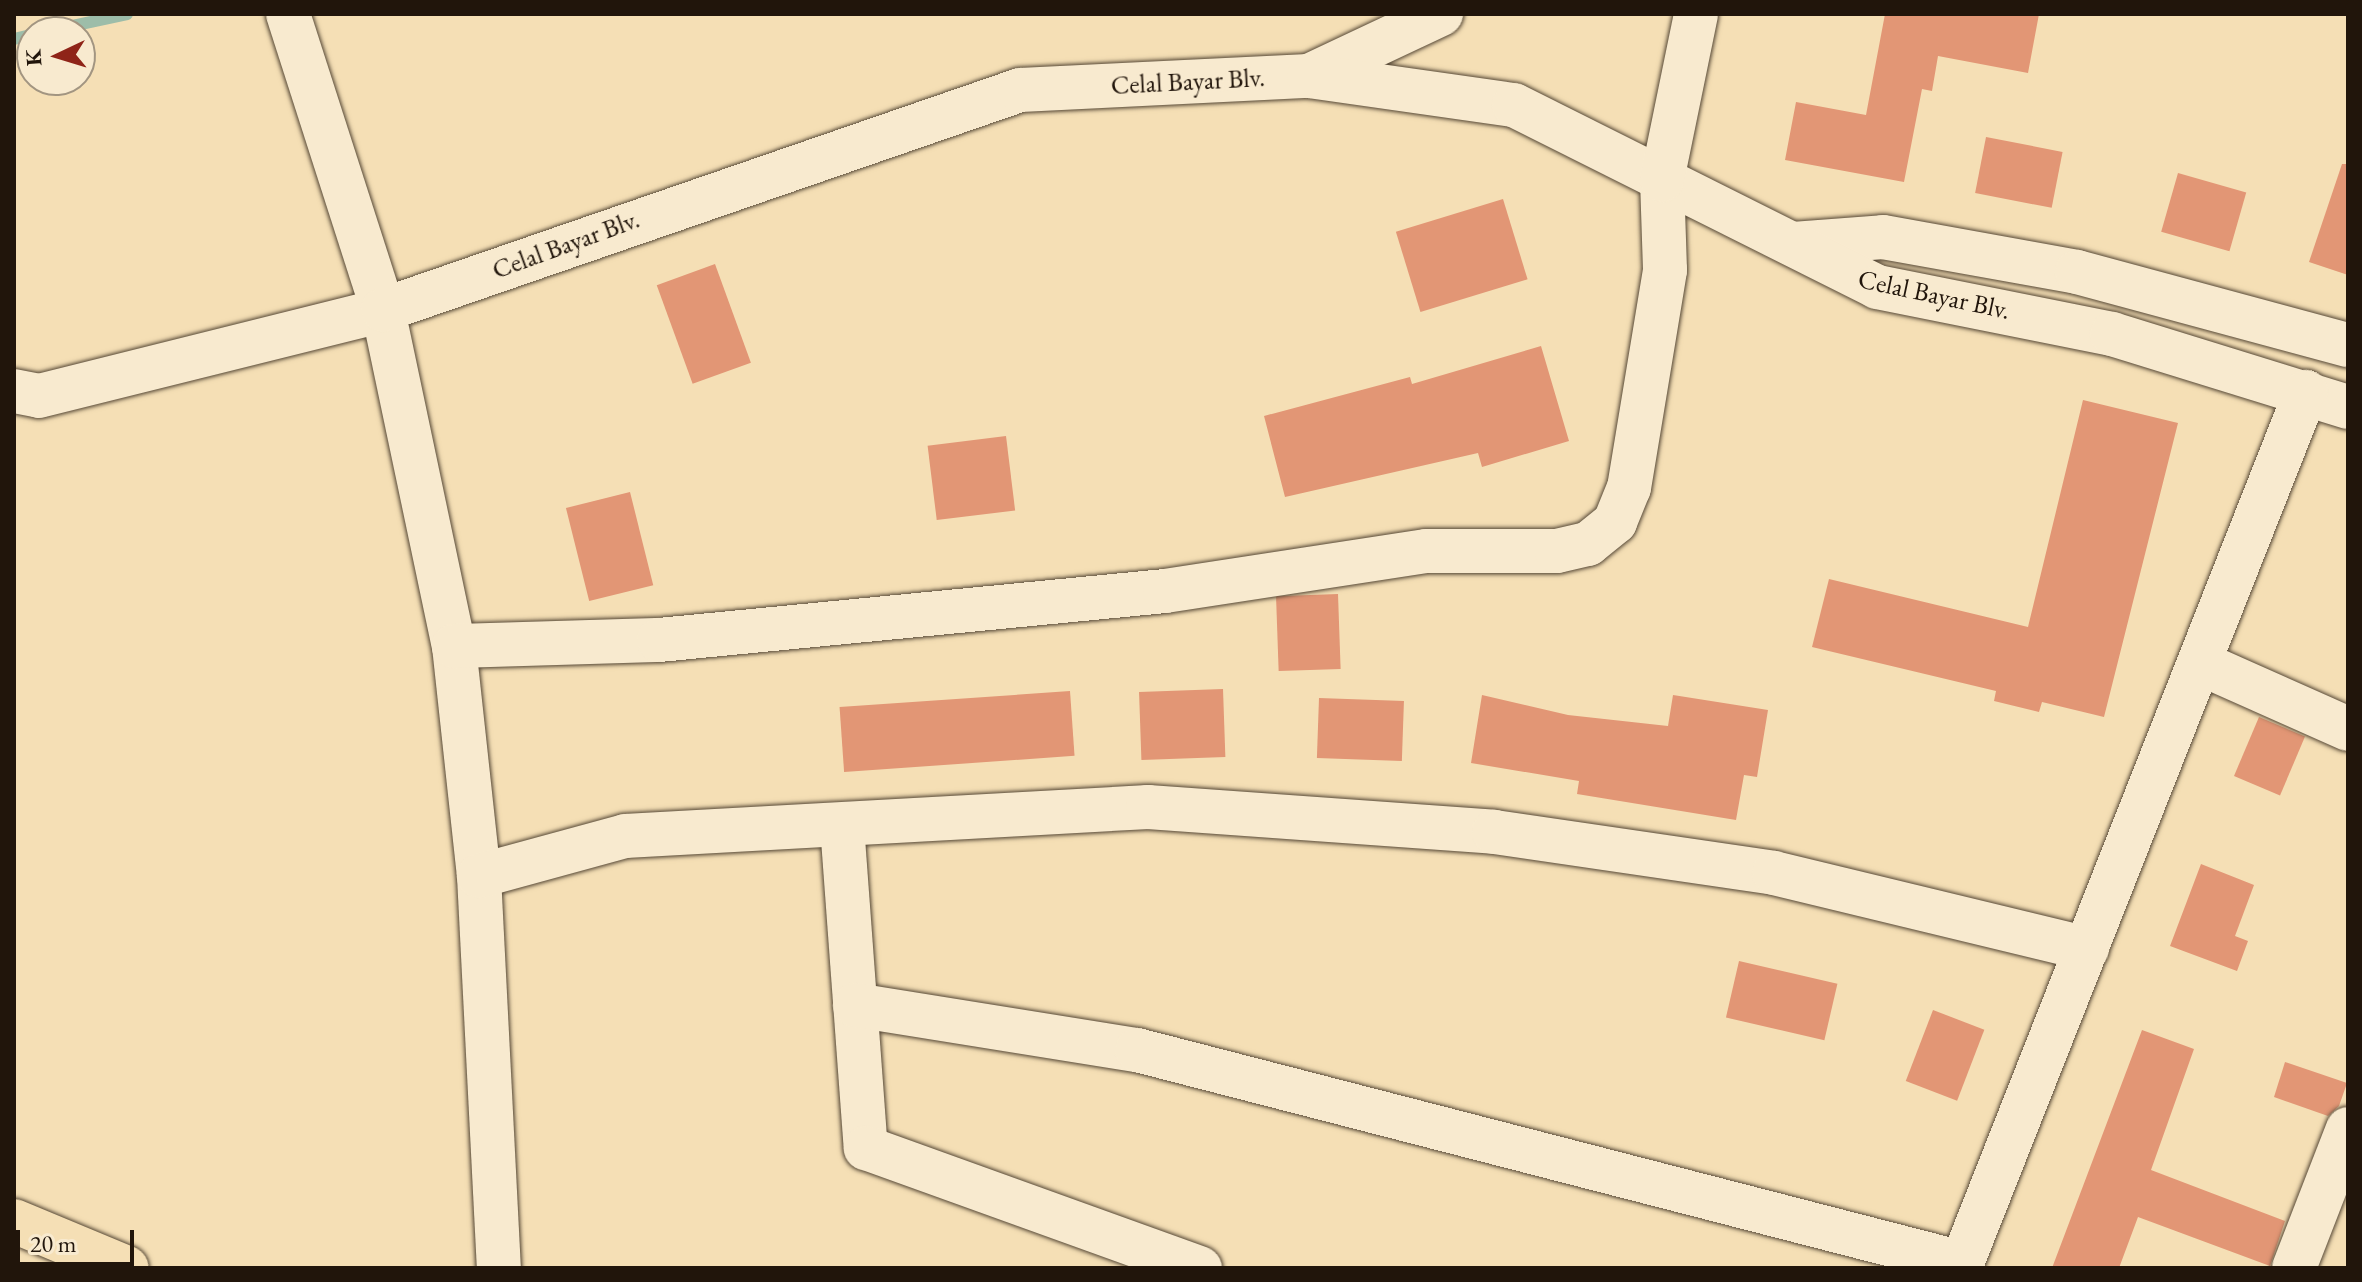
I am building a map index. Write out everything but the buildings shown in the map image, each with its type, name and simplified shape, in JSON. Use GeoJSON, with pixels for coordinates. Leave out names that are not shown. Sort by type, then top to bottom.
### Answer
{"type":"FeatureCollection","features":[{"type":"Feature","properties":{"kind":"main road"},"geometry":{"type":"LineString","coordinates":[[14,1221],[127,1268]]}},
{"type":"Feature","properties":{"kind":"street"},"geometry":{"type":"LineString","coordinates":[[288,14],[383,310],[454,646],[479,876],[499,1268]]}},
{"type":"Feature","properties":{"kind":"street"},"geometry":{"type":"LineString","coordinates":[[1309,76],[1441,14]]}},
{"type":"Feature","properties":{"kind":"street"},"geometry":{"type":"LineString","coordinates":[[454,646],[659,640],[1165,591],[1426,551],[1557,551],[1588,544],[1615,522],[1629,488],[1665,270],[1662,180],[1696,14]]}},
{"type":"Feature","properties":{"kind":"street","name":"Celal Bayar Blv."},"geometry":{"type":"LineString","coordinates":[[14,391],[39,396],[383,310],[1020,90],[1309,76],[1514,105],[1877,287],[2112,334],[2348,407]]}},
{"type":"Feature","properties":{"kind":"street"},"geometry":{"type":"LineString","coordinates":[[1793,244],[1883,237],[2077,272],[2348,345]]}},
{"type":"Feature","properties":{"kind":"street"},"geometry":{"type":"LineString","coordinates":[[855,1005],[1137,1050],[1961,1266],[2306,392]]}},
{"type":"Feature","properties":{"kind":"street"},"geometry":{"type":"LineString","coordinates":[[2200,663],[2348,729]]}},
{"type":"Feature","properties":{"kind":"street"},"geometry":{"type":"LineString","coordinates":[[479,876],[625,836],[1148,807],[1494,832],[1774,873],[2087,949]]}},
{"type":"Feature","properties":{"kind":"street"},"geometry":{"type":"LineString","coordinates":[[842,825],[866,1148],[1200,1268]]}},
{"type":"Feature","properties":{"kind":"street"},"geometry":{"type":"LineString","coordinates":[[2294,1268],[2348,1129]]}},
{"type":"Feature","properties":{"kind":"waterway"},"geometry":{"type":"LineString","coordinates":[[96,21],[127,14]]}}]}
